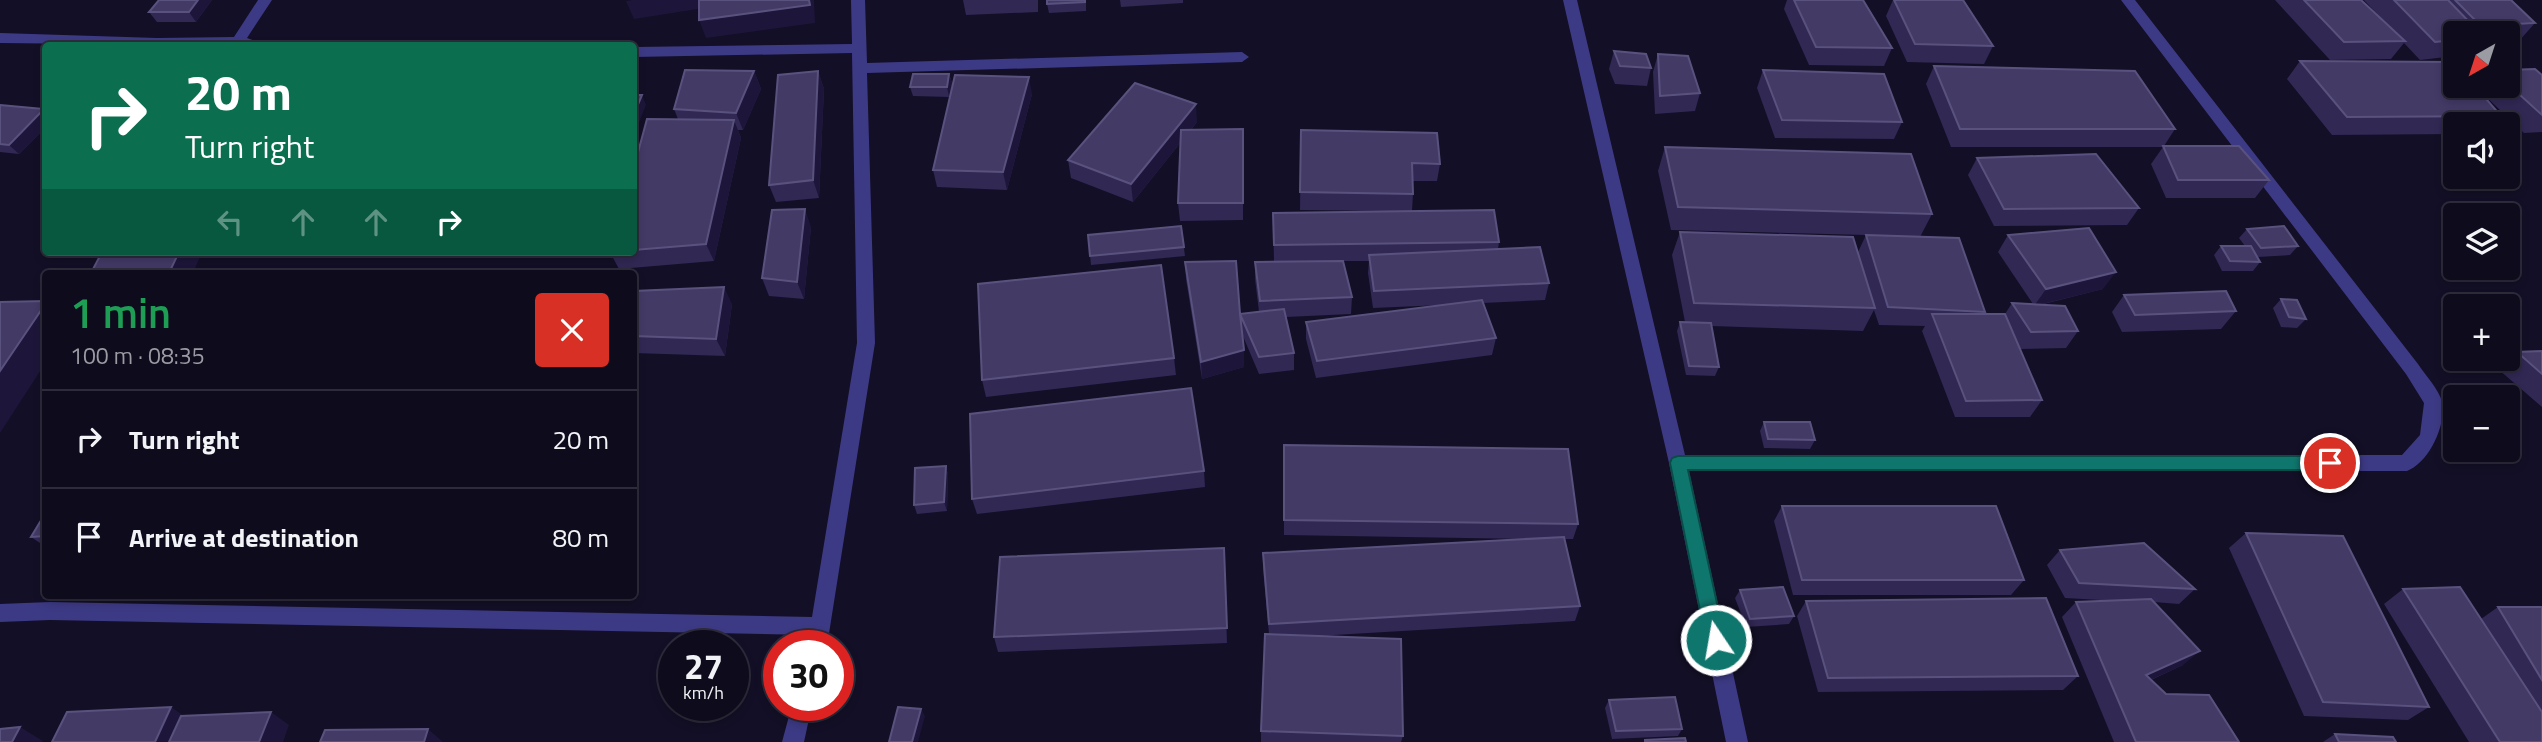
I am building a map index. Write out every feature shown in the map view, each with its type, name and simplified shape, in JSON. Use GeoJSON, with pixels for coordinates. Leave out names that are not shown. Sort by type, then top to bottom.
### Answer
{"type":"FeatureCollection","features":[{"type":"Feature","properties":{"kind":"street"},"geometry":{"type":"LineString","coordinates":[[238,41],[265,0]]}},
{"type":"Feature","properties":{"kind":"street"},"geometry":{"type":"LineString","coordinates":[[820,630],[866,343],[858,0]]}},
{"type":"Feature","properties":{"kind":"street"},"geometry":{"type":"LineString","coordinates":[[1570,0],[1678,463],[1737,742]]}},
{"type":"Feature","properties":{"kind":"street"},"geometry":{"type":"LineString","coordinates":[[1678,463],[2407,463],[2429,438],[2433,402],[2412,369],[2128,0]]}},
{"type":"Feature","properties":{"kind":"street"},"geometry":{"type":"LineString","coordinates":[[0,38],[125,42]]}},
{"type":"Feature","properties":{"kind":"street"},"geometry":{"type":"LineString","coordinates":[[197,42],[243,42]]}},
{"type":"Feature","properties":{"kind":"street"},"geometry":{"type":"LineString","coordinates":[[637,52],[860,48]]}},
{"type":"Feature","properties":{"kind":"street"},"geometry":{"type":"LineString","coordinates":[[861,68],[1242,57]]}},
{"type":"Feature","properties":{"kind":"street"},"geometry":{"type":"LineString","coordinates":[[0,613],[50,611],[763,634]]}},
{"type":"Feature","properties":{"kind":"street"},"geometry":{"type":"LineString","coordinates":[[793,742],[798,721]]}},
{"type":"Feature","properties":{"kind":"building"},"geometry":{"type":"Polygon","coordinates":[[[159,0],[198,0],[189,12],[149,12],[159,0]]]}},
{"type":"Feature","properties":{"kind":"building"},"geometry":{"type":"Polygon","coordinates":[[[699,0],[809,0],[810,5],[699,20],[699,0]]]}},
{"type":"Feature","properties":{"kind":"building"},"geometry":{"type":"Polygon","coordinates":[[[1047,0],[1085,0],[1085,2],[1047,4],[1047,0]]]}},
{"type":"Feature","properties":{"kind":"building"},"geometry":{"type":"Polygon","coordinates":[[[1794,0],[1863,0],[1892,48],[1816,47],[1794,0]]]}},
{"type":"Feature","properties":{"kind":"building"},"geometry":{"type":"Polygon","coordinates":[[[1894,0],[1963,0],[1993,46],[1915,44],[1894,0]]]}},
{"type":"Feature","properties":{"kind":"building"},"geometry":{"type":"Polygon","coordinates":[[[2304,0],[2361,0],[2405,41],[2344,42],[2304,0]]]}},
{"type":"Feature","properties":{"kind":"building"},"geometry":{"type":"Polygon","coordinates":[[[2394,0],[2448,0],[2468,21],[2443,21],[2443,41],[2435,42],[2394,0]]]}},
{"type":"Feature","properties":{"kind":"building"},"geometry":{"type":"Polygon","coordinates":[[[2455,0],[2511,0],[2535,23],[2520,24],[2520,21],[2476,21],[2455,0]]]}},
{"type":"Feature","properties":{"kind":"building"},"geometry":{"type":"Polygon","coordinates":[[[1614,51],[1646,54],[1651,68],[1620,66],[1614,51]]]}},
{"type":"Feature","properties":{"kind":"building"},"geometry":{"type":"Polygon","coordinates":[[[1658,54],[1688,56],[1700,93],[1660,96],[1658,54]]]}},
{"type":"Feature","properties":{"kind":"building"},"geometry":{"type":"Polygon","coordinates":[[[2300,61],[2443,62],[2443,98],[2485,98],[2498,112],[2443,112],[2443,116],[2347,117],[2300,61]]]}},
{"type":"Feature","properties":{"kind":"building"},"geometry":{"type":"Polygon","coordinates":[[[1934,66],[2135,71],[2175,129],[1960,129],[1934,66]]]}},
{"type":"Feature","properties":{"kind":"building"},"geometry":{"type":"Polygon","coordinates":[[[2535,69],[2542,75],[2542,115],[2520,95],[2520,70],[2535,69]]]}},
{"type":"Feature","properties":{"kind":"building"},"geometry":{"type":"Polygon","coordinates":[[[685,70],[754,71],[736,113],[674,109],[685,70]]]}},
{"type":"Feature","properties":{"kind":"building"},"geometry":{"type":"Polygon","coordinates":[[[1763,70],[1884,74],[1902,122],[1782,120],[1763,70]]]}},
{"type":"Feature","properties":{"kind":"building"},"geometry":{"type":"Polygon","coordinates":[[[818,71],[813,180],[769,185],[778,75],[818,71]]]}},
{"type":"Feature","properties":{"kind":"building"},"geometry":{"type":"Polygon","coordinates":[[[913,74],[949,74],[947,87],[910,87],[913,74]]]}},
{"type":"Feature","properties":{"kind":"building"},"geometry":{"type":"Polygon","coordinates":[[[955,75],[1029,77],[1003,172],[933,170],[955,75]]]}},
{"type":"Feature","properties":{"kind":"building"},"geometry":{"type":"Polygon","coordinates":[[[1135,83],[1196,104],[1131,184],[1068,160],[1135,83]]]}},
{"type":"Feature","properties":{"kind":"building"},"geometry":{"type":"Polygon","coordinates":[[[0,105],[42,109],[9,145],[0,144],[0,105]]]}},
{"type":"Feature","properties":{"kind":"building"},"geometry":{"type":"Polygon","coordinates":[[[647,119],[734,120],[706,244],[637,250],[637,156],[647,119]]]}},
{"type":"Feature","properties":{"kind":"building"},"geometry":{"type":"Polygon","coordinates":[[[1243,129],[1243,203],[1178,203],[1181,130],[1243,129]]]}},
{"type":"Feature","properties":{"kind":"building"},"geometry":{"type":"Polygon","coordinates":[[[1301,130],[1437,133],[1440,164],[1412,163],[1413,194],[1300,192],[1301,130]]]}},
{"type":"Feature","properties":{"kind":"building"},"geometry":{"type":"Polygon","coordinates":[[[2163,146],[2239,146],[2269,180],[2178,180],[2163,146]]]}},
{"type":"Feature","properties":{"kind":"building"},"geometry":{"type":"Polygon","coordinates":[[[1665,147],[1911,154],[1932,214],[1678,207],[1665,147]]]}},
{"type":"Feature","properties":{"kind":"building"},"geometry":{"type":"Polygon","coordinates":[[[2096,154],[2139,208],[2004,209],[1977,158],[2096,154]]]}},
{"type":"Feature","properties":{"kind":"building"},"geometry":{"type":"Polygon","coordinates":[[[805,209],[797,282],[762,278],[772,210],[805,209]]]}},
{"type":"Feature","properties":{"kind":"building"},"geometry":{"type":"Polygon","coordinates":[[[1494,210],[1499,242],[1274,245],[1273,213],[1494,210]]]}},
{"type":"Feature","properties":{"kind":"building"},"geometry":{"type":"Polygon","coordinates":[[[1181,226],[1184,247],[1090,256],[1088,235],[1181,226]]]}},
{"type":"Feature","properties":{"kind":"building"},"geometry":{"type":"Polygon","coordinates":[[[2284,226],[2298,246],[2261,248],[2247,229],[2284,226]]]}},
{"type":"Feature","properties":{"kind":"building"},"geometry":{"type":"Polygon","coordinates":[[[2089,228],[2116,272],[2046,289],[2008,235],[2089,228]]]}},
{"type":"Feature","properties":{"kind":"building"},"geometry":{"type":"Polygon","coordinates":[[[1680,232],[1853,237],[1875,308],[1694,303],[1680,232]]]}},
{"type":"Feature","properties":{"kind":"building"},"geometry":{"type":"Polygon","coordinates":[[[1866,235],[1959,238],[1985,312],[1888,307],[1866,235]]]}},
{"type":"Feature","properties":{"kind":"building"},"geometry":{"type":"Polygon","coordinates":[[[2221,246],[2251,246],[2260,262],[2230,261],[2221,246]]]}},
{"type":"Feature","properties":{"kind":"building"},"geometry":{"type":"Polygon","coordinates":[[[1540,247],[1549,283],[1374,291],[1369,255],[1540,247]]]}},
{"type":"Feature","properties":{"kind":"building"},"geometry":{"type":"Polygon","coordinates":[[[100,256],[177,256],[170,270],[93,270],[100,256]]]}},
{"type":"Feature","properties":{"kind":"building"},"geometry":{"type":"Polygon","coordinates":[[[1236,261],[1244,350],[1201,362],[1185,262],[1236,261]]]}},
{"type":"Feature","properties":{"kind":"building"},"geometry":{"type":"Polygon","coordinates":[[[1343,261],[1352,297],[1260,301],[1255,262],[1343,261]]]}},
{"type":"Feature","properties":{"kind":"building"},"geometry":{"type":"Polygon","coordinates":[[[1161,265],[1174,358],[982,380],[978,284],[1161,265]]]}},
{"type":"Feature","properties":{"kind":"building"},"geometry":{"type":"Polygon","coordinates":[[[724,287],[716,339],[637,336],[637,291],[724,287]]]}},
{"type":"Feature","properties":{"kind":"building"},"geometry":{"type":"Polygon","coordinates":[[[2226,291],[2236,311],[2135,315],[2124,295],[2226,291]]]}},
{"type":"Feature","properties":{"kind":"building"},"geometry":{"type":"Polygon","coordinates":[[[2281,299],[2297,300],[2306,319],[2289,317],[2281,299]]]}},
{"type":"Feature","properties":{"kind":"building"},"geometry":{"type":"Polygon","coordinates":[[[1482,300],[1496,338],[1317,361],[1306,322],[1482,300]]]}},
{"type":"Feature","properties":{"kind":"building"},"geometry":{"type":"Polygon","coordinates":[[[42,301],[42,309],[0,371],[0,302],[42,301]]]}},
{"type":"Feature","properties":{"kind":"building"},"geometry":{"type":"Polygon","coordinates":[[[2012,303],[2065,306],[2078,331],[2031,332],[2012,303]]]}},
{"type":"Feature","properties":{"kind":"building"},"geometry":{"type":"Polygon","coordinates":[[[1284,309],[1294,353],[1259,357],[1240,314],[1284,309]]]}},
{"type":"Feature","properties":{"kind":"building"},"geometry":{"type":"Polygon","coordinates":[[[1932,314],[2005,314],[2042,400],[1966,401],[1932,314]]]}},
{"type":"Feature","properties":{"kind":"building"},"geometry":{"type":"Polygon","coordinates":[[[1680,322],[1711,323],[1719,367],[1689,366],[1680,322]]]}},
{"type":"Feature","properties":{"kind":"building"},"geometry":{"type":"Polygon","coordinates":[[[2542,351],[2542,374],[2520,355],[2520,352],[2542,351]]]}},
{"type":"Feature","properties":{"kind":"building"},"geometry":{"type":"Polygon","coordinates":[[[1191,388],[1204,471],[972,499],[970,414],[1191,388]]]}},
{"type":"Feature","properties":{"kind":"building"},"geometry":{"type":"Polygon","coordinates":[[[1764,422],[1810,422],[1815,440],[1768,439],[1764,422]]]}},
{"type":"Feature","properties":{"kind":"building"},"geometry":{"type":"Polygon","coordinates":[[[1284,445],[1568,449],[1578,524],[1284,520],[1284,445]]]}},
{"type":"Feature","properties":{"kind":"building"},"geometry":{"type":"Polygon","coordinates":[[[946,466],[944,502],[914,505],[915,468],[946,466]]]}},
{"type":"Feature","properties":{"kind":"building"},"geometry":{"type":"Polygon","coordinates":[[[1782,506],[1996,506],[2024,580],[1802,580],[1782,506]]]}},
{"type":"Feature","properties":{"kind":"building"},"geometry":{"type":"Polygon","coordinates":[[[42,519],[42,536],[31,537],[42,519]]]}},
{"type":"Feature","properties":{"kind":"building"},"geometry":{"type":"Polygon","coordinates":[[[2246,533],[2343,536],[2429,707],[2323,702],[2246,533]]]}},
{"type":"Feature","properties":{"kind":"building"},"geometry":{"type":"Polygon","coordinates":[[[1564,537],[1580,606],[1269,624],[1263,553],[1564,537]]]}},
{"type":"Feature","properties":{"kind":"building"},"geometry":{"type":"Polygon","coordinates":[[[2144,543],[2195,589],[2079,583],[2060,550],[2144,543]]]}},
{"type":"Feature","properties":{"kind":"building"},"geometry":{"type":"Polygon","coordinates":[[[1224,548],[1227,628],[994,637],[1000,557],[1224,548]]]}},
{"type":"Feature","properties":{"kind":"building"},"geometry":{"type":"Polygon","coordinates":[[[1783,587],[1794,616],[1750,619],[1740,590],[1783,587]]]}},
{"type":"Feature","properties":{"kind":"building"},"geometry":{"type":"Polygon","coordinates":[[[2460,587],[2542,712],[2542,742],[2500,742],[2403,589],[2460,587]]]}},
{"type":"Feature","properties":{"kind":"building"},"geometry":{"type":"Polygon","coordinates":[[[2046,598],[2078,676],[1828,678],[1806,601],[2046,598]]]}},
{"type":"Feature","properties":{"kind":"building"},"geometry":{"type":"Polygon","coordinates":[[[2151,599],[2200,651],[2146,675],[2166,694],[2209,695],[2239,742],[2136,742],[2076,602],[2151,599]]]}},
{"type":"Feature","properties":{"kind":"building"},"geometry":{"type":"Polygon","coordinates":[[[2498,607],[2542,607],[2542,680],[2498,607]]]}},
{"type":"Feature","properties":{"kind":"building"},"geometry":{"type":"Polygon","coordinates":[[[1265,634],[1401,639],[1403,736],[1261,731],[1265,634]]]}},
{"type":"Feature","properties":{"kind":"building"},"geometry":{"type":"Polygon","coordinates":[[[1675,697],[1682,729],[1616,731],[1609,700],[1675,697]]]}},
{"type":"Feature","properties":{"kind":"building"},"geometry":{"type":"Polygon","coordinates":[[[171,707],[155,742],[52,742],[67,712],[171,707]]]}},
{"type":"Feature","properties":{"kind":"building"},"geometry":{"type":"Polygon","coordinates":[[[898,707],[921,709],[912,742],[889,742],[898,707]]]}},
{"type":"Feature","properties":{"kind":"building"},"geometry":{"type":"Polygon","coordinates":[[[271,712],[259,742],[169,742],[181,716],[271,712]]]}},
{"type":"Feature","properties":{"kind":"building"},"geometry":{"type":"Polygon","coordinates":[[[20,727],[12,742],[0,742],[0,729],[20,727]]]}},
{"type":"Feature","properties":{"kind":"building"},"geometry":{"type":"Polygon","coordinates":[[[428,729],[424,742],[320,742],[325,730],[428,729]]]}},
{"type":"Feature","properties":{"kind":"building"},"geometry":{"type":"Polygon","coordinates":[[[2335,734],[2393,737],[2396,742],[2339,742],[2335,734]]]}},
{"type":"Feature","properties":{"kind":"building"},"geometry":{"type":"Polygon","coordinates":[[[1685,738],[1686,742],[1645,742],[1645,740],[1685,738]]]}},
{"type":"Feature","properties":{"kind":"route"},"geometry":{"type":"LineString","coordinates":[[1716,640],[1678,463],[2330,463]]}}]}
